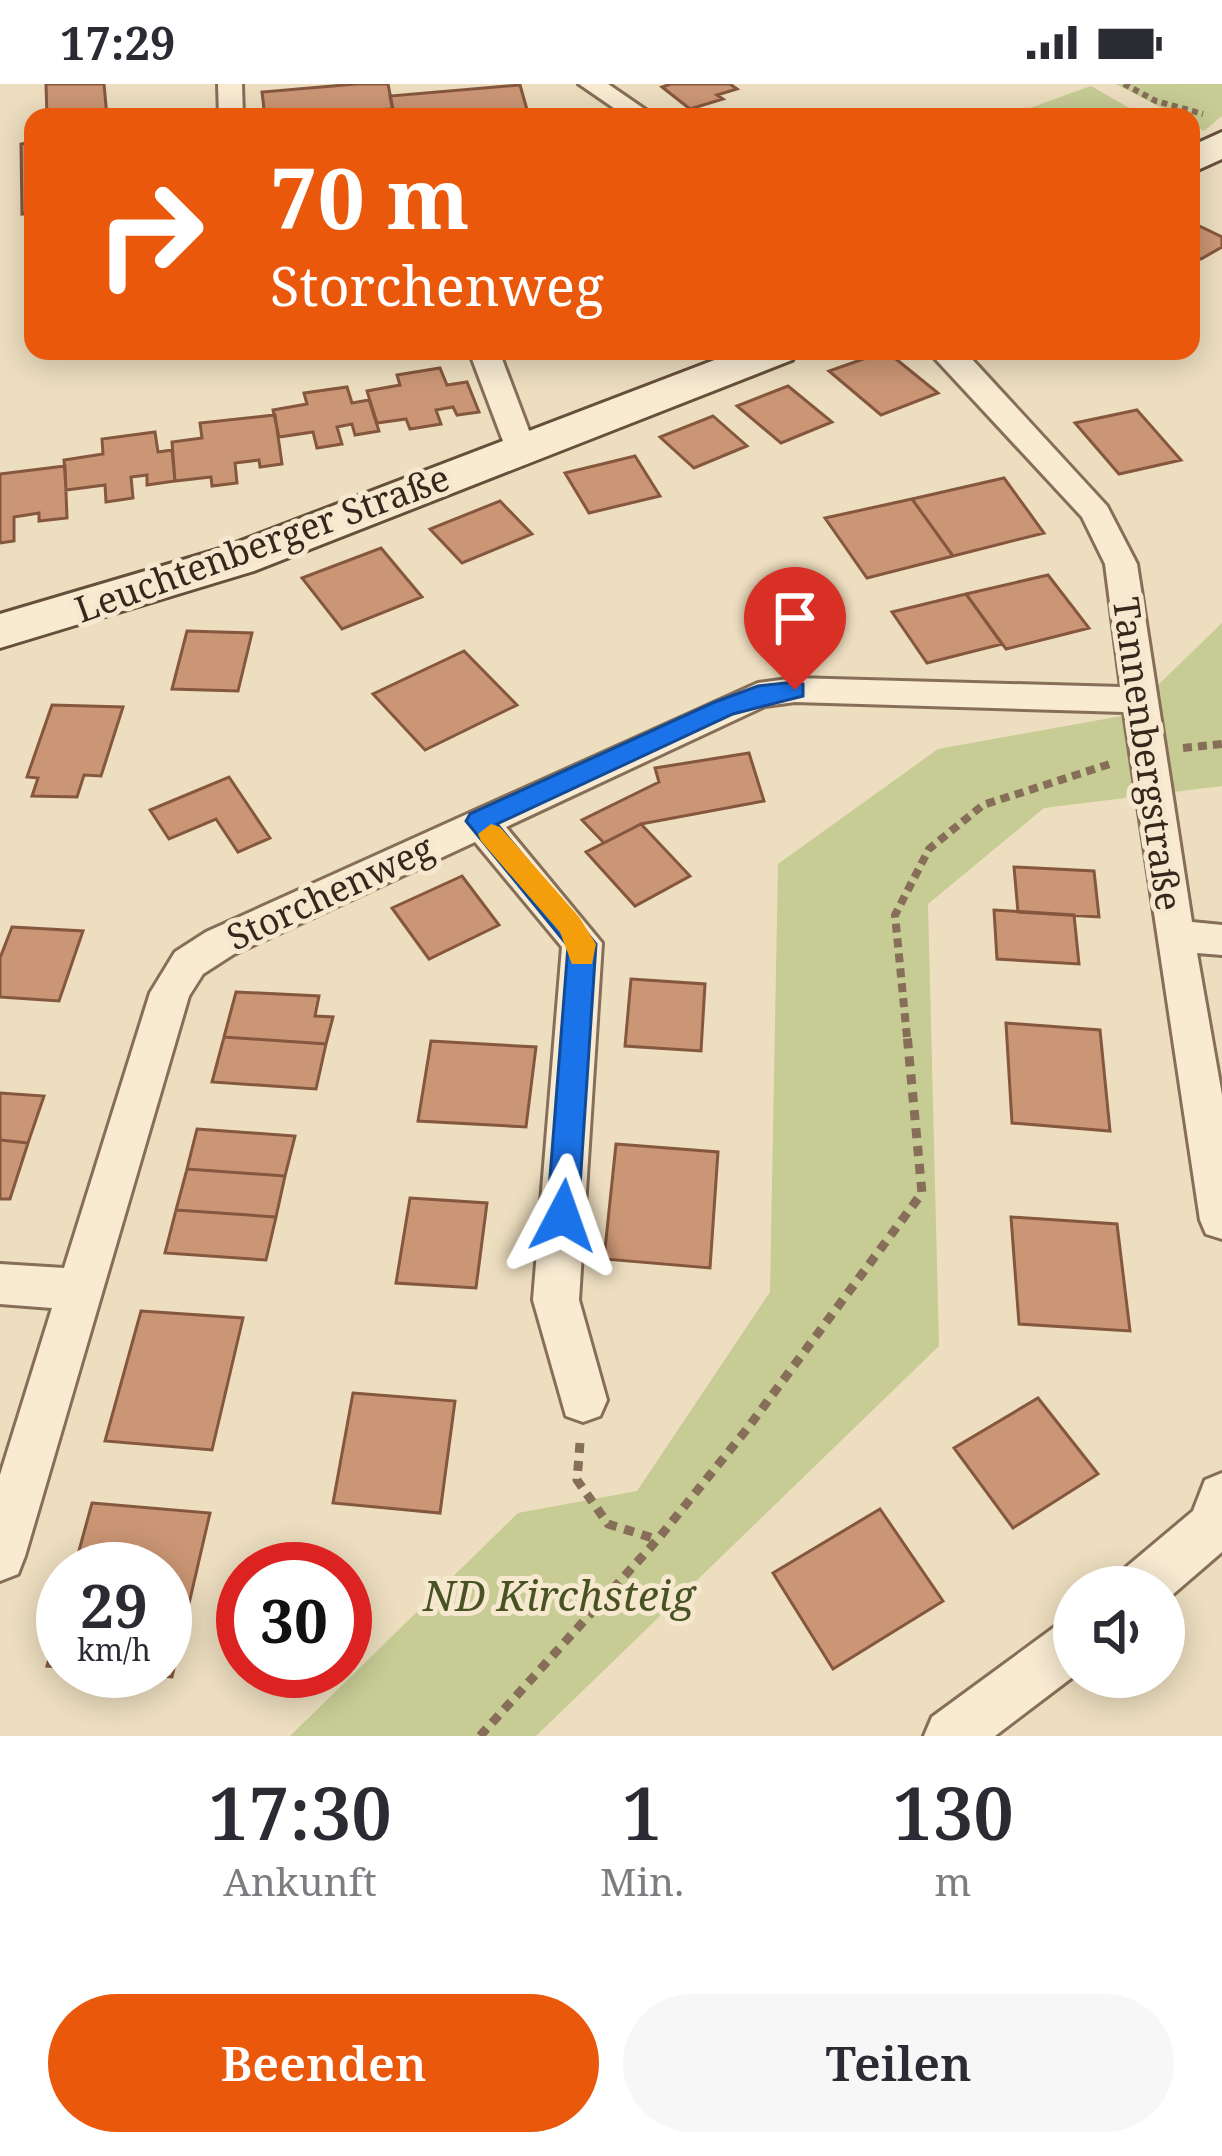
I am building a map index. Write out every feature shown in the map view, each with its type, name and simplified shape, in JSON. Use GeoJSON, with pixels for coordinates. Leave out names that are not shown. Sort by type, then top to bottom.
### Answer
{"type":"FeatureCollection","features":[{"type":"Feature","properties":{"kind":"street"},"geometry":{"type":"LineString","coordinates":[[591,84],[630,108]]}},
{"type":"Feature","properties":{"kind":"street"},"geometry":{"type":"LineString","coordinates":[[487,360],[521,448]]}},
{"type":"Feature","properties":{"kind":"street","name":"Leuchtenberger Straße"},"geometry":{"type":"LineString","coordinates":[[0,631],[237,560],[753,360]]}},
{"type":"Feature","properties":{"kind":"street","name":"Tannenbergstraße"},"geometry":{"type":"LineString","coordinates":[[956,360],[1096,513],[1120,564],[1174,936],[1222,1220]]}},
{"type":"Feature","properties":{"kind":"street","name":"Storchenweg"},"geometry":{"type":"LineString","coordinates":[[0,1556],[170,992],[189,963],[220,943],[479,821],[758,695],[795,690],[1140,700]]}},
{"type":"Feature","properties":{"kind":"street"},"geometry":{"type":"LineString","coordinates":[[479,821],[582,944],[556,1300],[583,1400]]}},
{"type":"Feature","properties":{"kind":"street"},"geometry":{"type":"LineString","coordinates":[[1174,936],[1222,940]]}},
{"type":"Feature","properties":{"kind":"street"},"geometry":{"type":"LineString","coordinates":[[0,1284],[79,1289]]}},
{"type":"Feature","properties":{"kind":"street"},"geometry":{"type":"LineString","coordinates":[[1167,1566],[1214,1526],[1222,1497]]}},
{"type":"Feature","properties":{"kind":"street"},"geometry":{"type":"LineString","coordinates":[[950,1736],[1053,1660]]}},
{"type":"Feature","properties":{"kind":"path"},"geometry":{"type":"LineString","coordinates":[[1124,84],[1182,108]]}},
{"type":"Feature","properties":{"kind":"path"},"geometry":{"type":"LineString","coordinates":[[480,1736],[658,1539],[748,1429],[922,1193],[895,915],[929,849],[983,805],[1150,752],[1222,744]]}},
{"type":"Feature","properties":{"kind":"path"},"geometry":{"type":"LineString","coordinates":[[583,1400],[577,1480],[608,1524],[658,1539]]}},
{"type":"Feature","properties":{"kind":"green space"},"geometry":{"type":"Polygon","coordinates":[[[1116,84],[1222,84],[1222,116],[1204,131],[1200,108],[1162,108],[1116,84]]]}},
{"type":"Feature","properties":{"kind":"green space"},"geometry":{"type":"Polygon","coordinates":[[[1091,86],[1129,108],[1030,108],[1091,86]]]}},
{"type":"Feature","properties":{"kind":"green space","name":"ND Kirchsteig"},"geometry":{"type":"Polygon","coordinates":[[[1222,623],[1222,786],[1044,808],[928,904],[939,1346],[536,1736],[290,1736],[329,1698],[372,1698],[372,1656],[518,1513],[637,1491],[770,1292],[778,864],[938,749],[1127,715],[1222,623]]]}},
{"type":"Feature","properties":{"kind":"building"},"geometry":{"type":"Polygon","coordinates":[[[46,84],[104,84],[106,108],[47,108],[46,84]]]}},
{"type":"Feature","properties":{"kind":"building"},"geometry":{"type":"Polygon","coordinates":[[[388,84],[393,108],[264,108],[262,92],[388,84]]]}},
{"type":"Feature","properties":{"kind":"building"},"geometry":{"type":"Polygon","coordinates":[[[730,84],[737,89],[717,95],[723,99],[689,108],[662,87],[730,84]]]}},
{"type":"Feature","properties":{"kind":"building"},"geometry":{"type":"Polygon","coordinates":[[[520,85],[527,108],[392,108],[390,96],[520,85]]]}},
{"type":"Feature","properties":{"kind":"building"},"geometry":{"type":"Polygon","coordinates":[[[21,144],[24,144],[22,214],[21,144]]]}},
{"type":"Feature","properties":{"kind":"building"},"geometry":{"type":"Polygon","coordinates":[[[1200,226],[1222,237],[1222,247],[1201,259],[1200,226]]]}},
{"type":"Feature","properties":{"kind":"building"},"geometry":{"type":"Polygon","coordinates":[[[860,360],[897,360],[938,393],[881,415],[829,371],[860,360]]]}},
{"type":"Feature","properties":{"kind":"building"},"geometry":{"type":"Polygon","coordinates":[[[440,368],[447,385],[467,382],[479,412],[457,415],[453,407],[436,410],[441,424],[410,429],[406,419],[377,423],[367,391],[400,385],[397,375],[440,368]]]}},
{"type":"Feature","properties":{"kind":"building"},"geometry":{"type":"Polygon","coordinates":[[[788,386],[832,422],[781,443],[737,406],[788,386]]]}},
{"type":"Feature","properties":{"kind":"building"},"geometry":{"type":"Polygon","coordinates":[[[347,387],[352,403],[369,400],[379,431],[355,435],[352,424],[337,427],[342,444],[317,448],[313,432],[279,437],[273,410],[307,404],[304,393],[347,387]]]}},
{"type":"Feature","properties":{"kind":"building"},"geometry":{"type":"Polygon","coordinates":[[[1137,410],[1181,460],[1119,474],[1075,423],[1137,410]]]}},
{"type":"Feature","properties":{"kind":"building"},"geometry":{"type":"Polygon","coordinates":[[[275,415],[282,464],[235,463],[237,483],[212,486],[211,477],[175,481],[172,442],[202,438],[200,423],[275,415]]]}},
{"type":"Feature","properties":{"kind":"building"},"geometry":{"type":"Polygon","coordinates":[[[713,416],[747,446],[694,468],[660,437],[713,416]]]}},
{"type":"Feature","properties":{"kind":"building"},"geometry":{"type":"Polygon","coordinates":[[[155,432],[158,452],[172,450],[175,481],[147,485],[147,475],[131,477],[133,498],[106,502],[105,485],[66,490],[64,460],[103,454],[102,439],[155,432]]]}},
{"type":"Feature","properties":{"kind":"building"},"geometry":{"type":"Polygon","coordinates":[[[635,456],[660,496],[589,513],[565,473],[635,456]]]}},
{"type":"Feature","properties":{"kind":"building"},"geometry":{"type":"Polygon","coordinates":[[[65,466],[67,518],[39,521],[39,513],[14,517],[14,541],[0,543],[0,474],[65,466]]]}},
{"type":"Feature","properties":{"kind":"building"},"geometry":{"type":"Polygon","coordinates":[[[1004,478],[1044,533],[953,556],[912,499],[1004,478]]]}},
{"type":"Feature","properties":{"kind":"building"},"geometry":{"type":"Polygon","coordinates":[[[912,499],[953,556],[867,578],[825,518],[912,499]]]}},
{"type":"Feature","properties":{"kind":"building"},"geometry":{"type":"Polygon","coordinates":[[[500,501],[532,534],[462,563],[430,529],[500,501]]]}},
{"type":"Feature","properties":{"kind":"building"},"geometry":{"type":"Polygon","coordinates":[[[381,548],[422,597],[342,629],[302,578],[381,548]]]}},
{"type":"Feature","properties":{"kind":"building"},"geometry":{"type":"Polygon","coordinates":[[[1048,575],[1089,628],[1006,649],[966,594],[1048,575]]]}},
{"type":"Feature","properties":{"kind":"building"},"geometry":{"type":"Polygon","coordinates":[[[966,594],[1002,644],[927,663],[892,612],[966,594]]]}},
{"type":"Feature","properties":{"kind":"building"},"geometry":{"type":"Polygon","coordinates":[[[187,631],[252,633],[238,691],[172,689],[187,631]]]}},
{"type":"Feature","properties":{"kind":"building"},"geometry":{"type":"Polygon","coordinates":[[[464,651],[517,705],[425,750],[373,694],[464,651]]]}},
{"type":"Feature","properties":{"kind":"building"},"geometry":{"type":"Polygon","coordinates":[[[52,705],[123,707],[101,776],[84,775],[77,797],[32,796],[38,778],[27,777],[52,705]]]}},
{"type":"Feature","properties":{"kind":"building"},"geometry":{"type":"Polygon","coordinates":[[[749,753],[764,801],[641,824],[604,843],[582,820],[659,782],[655,768],[749,753]]]}},
{"type":"Feature","properties":{"kind":"building"},"geometry":{"type":"Polygon","coordinates":[[[229,777],[270,838],[238,852],[216,819],[169,839],[150,810],[229,777]]]}},
{"type":"Feature","properties":{"kind":"building"},"geometry":{"type":"Polygon","coordinates":[[[641,824],[690,876],[635,906],[586,852],[641,824]]]}},
{"type":"Feature","properties":{"kind":"building"},"geometry":{"type":"Polygon","coordinates":[[[1014,867],[1094,871],[1099,917],[1018,912],[1014,867]]]}},
{"type":"Feature","properties":{"kind":"building"},"geometry":{"type":"Polygon","coordinates":[[[462,876],[499,925],[429,959],[392,908],[462,876]]]}},
{"type":"Feature","properties":{"kind":"building"},"geometry":{"type":"Polygon","coordinates":[[[994,910],[1074,915],[1079,964],[997,959],[994,910]]]}},
{"type":"Feature","properties":{"kind":"building"},"geometry":{"type":"Polygon","coordinates":[[[12,927],[83,931],[59,1001],[0,997],[0,958],[12,927]]]}},
{"type":"Feature","properties":{"kind":"building"},"geometry":{"type":"Polygon","coordinates":[[[631,979],[705,984],[701,1051],[625,1046],[631,979]]]}},
{"type":"Feature","properties":{"kind":"building"},"geometry":{"type":"Polygon","coordinates":[[[236,992],[319,996],[315,1016],[333,1017],[326,1044],[224,1037],[236,992]]]}},
{"type":"Feature","properties":{"kind":"building"},"geometry":{"type":"Polygon","coordinates":[[[1006,1023],[1100,1030],[1110,1131],[1012,1123],[1006,1023]]]}},
{"type":"Feature","properties":{"kind":"building"},"geometry":{"type":"Polygon","coordinates":[[[224,1037],[326,1044],[316,1089],[212,1082],[224,1037]]]}},
{"type":"Feature","properties":{"kind":"building"},"geometry":{"type":"Polygon","coordinates":[[[431,1041],[536,1047],[526,1127],[418,1121],[431,1041]]]}},
{"type":"Feature","properties":{"kind":"building"},"geometry":{"type":"Polygon","coordinates":[[[0,1093],[44,1096],[28,1143],[0,1140],[0,1093]]]}},
{"type":"Feature","properties":{"kind":"building"},"geometry":{"type":"Polygon","coordinates":[[[197,1129],[295,1136],[285,1176],[187,1169],[197,1129]]]}},
{"type":"Feature","properties":{"kind":"building"},"geometry":{"type":"Polygon","coordinates":[[[0,1140],[28,1143],[10,1199],[0,1199],[0,1140]]]}},
{"type":"Feature","properties":{"kind":"building"},"geometry":{"type":"Polygon","coordinates":[[[616,1144],[718,1152],[710,1268],[604,1259],[616,1144]]]}},
{"type":"Feature","properties":{"kind":"building"},"geometry":{"type":"Polygon","coordinates":[[[187,1169],[285,1176],[276,1217],[176,1210],[187,1169]]]}},
{"type":"Feature","properties":{"kind":"building"},"geometry":{"type":"Polygon","coordinates":[[[410,1198],[487,1203],[476,1288],[396,1283],[410,1198]]]}},
{"type":"Feature","properties":{"kind":"building"},"geometry":{"type":"Polygon","coordinates":[[[176,1210],[276,1217],[266,1260],[165,1253],[176,1210]]]}},
{"type":"Feature","properties":{"kind":"building"},"geometry":{"type":"Polygon","coordinates":[[[1011,1217],[1117,1224],[1130,1331],[1019,1324],[1011,1217]]]}},
{"type":"Feature","properties":{"kind":"building"},"geometry":{"type":"Polygon","coordinates":[[[141,1311],[243,1318],[212,1450],[105,1441],[141,1311]]]}},
{"type":"Feature","properties":{"kind":"building"},"geometry":{"type":"Polygon","coordinates":[[[353,1393],[455,1401],[440,1513],[333,1503],[353,1393]]]}},
{"type":"Feature","properties":{"kind":"building"},"geometry":{"type":"Polygon","coordinates":[[[1038,1398],[1098,1474],[1013,1528],[954,1448],[1038,1398]]]}},
{"type":"Feature","properties":{"kind":"building"},"geometry":{"type":"Polygon","coordinates":[[[92,1503],[210,1513],[192,1591],[192,1542],[81,1542],[92,1503]]]}},
{"type":"Feature","properties":{"kind":"building"},"geometry":{"type":"Polygon","coordinates":[[[880,1509],[943,1601],[833,1669],[773,1573],[880,1509]]]}},
{"type":"Feature","properties":{"kind":"slow traffic"},"geometry":{"type":"LineString","coordinates":[[491,834],[569,924],[582,944],[582,956]]}},
{"type":"Feature","properties":{"kind":"route"},"geometry":{"type":"LineString","coordinates":[[563,1216],[582,944],[479,821],[724,708],[758,695],[795,690]]}}]}
